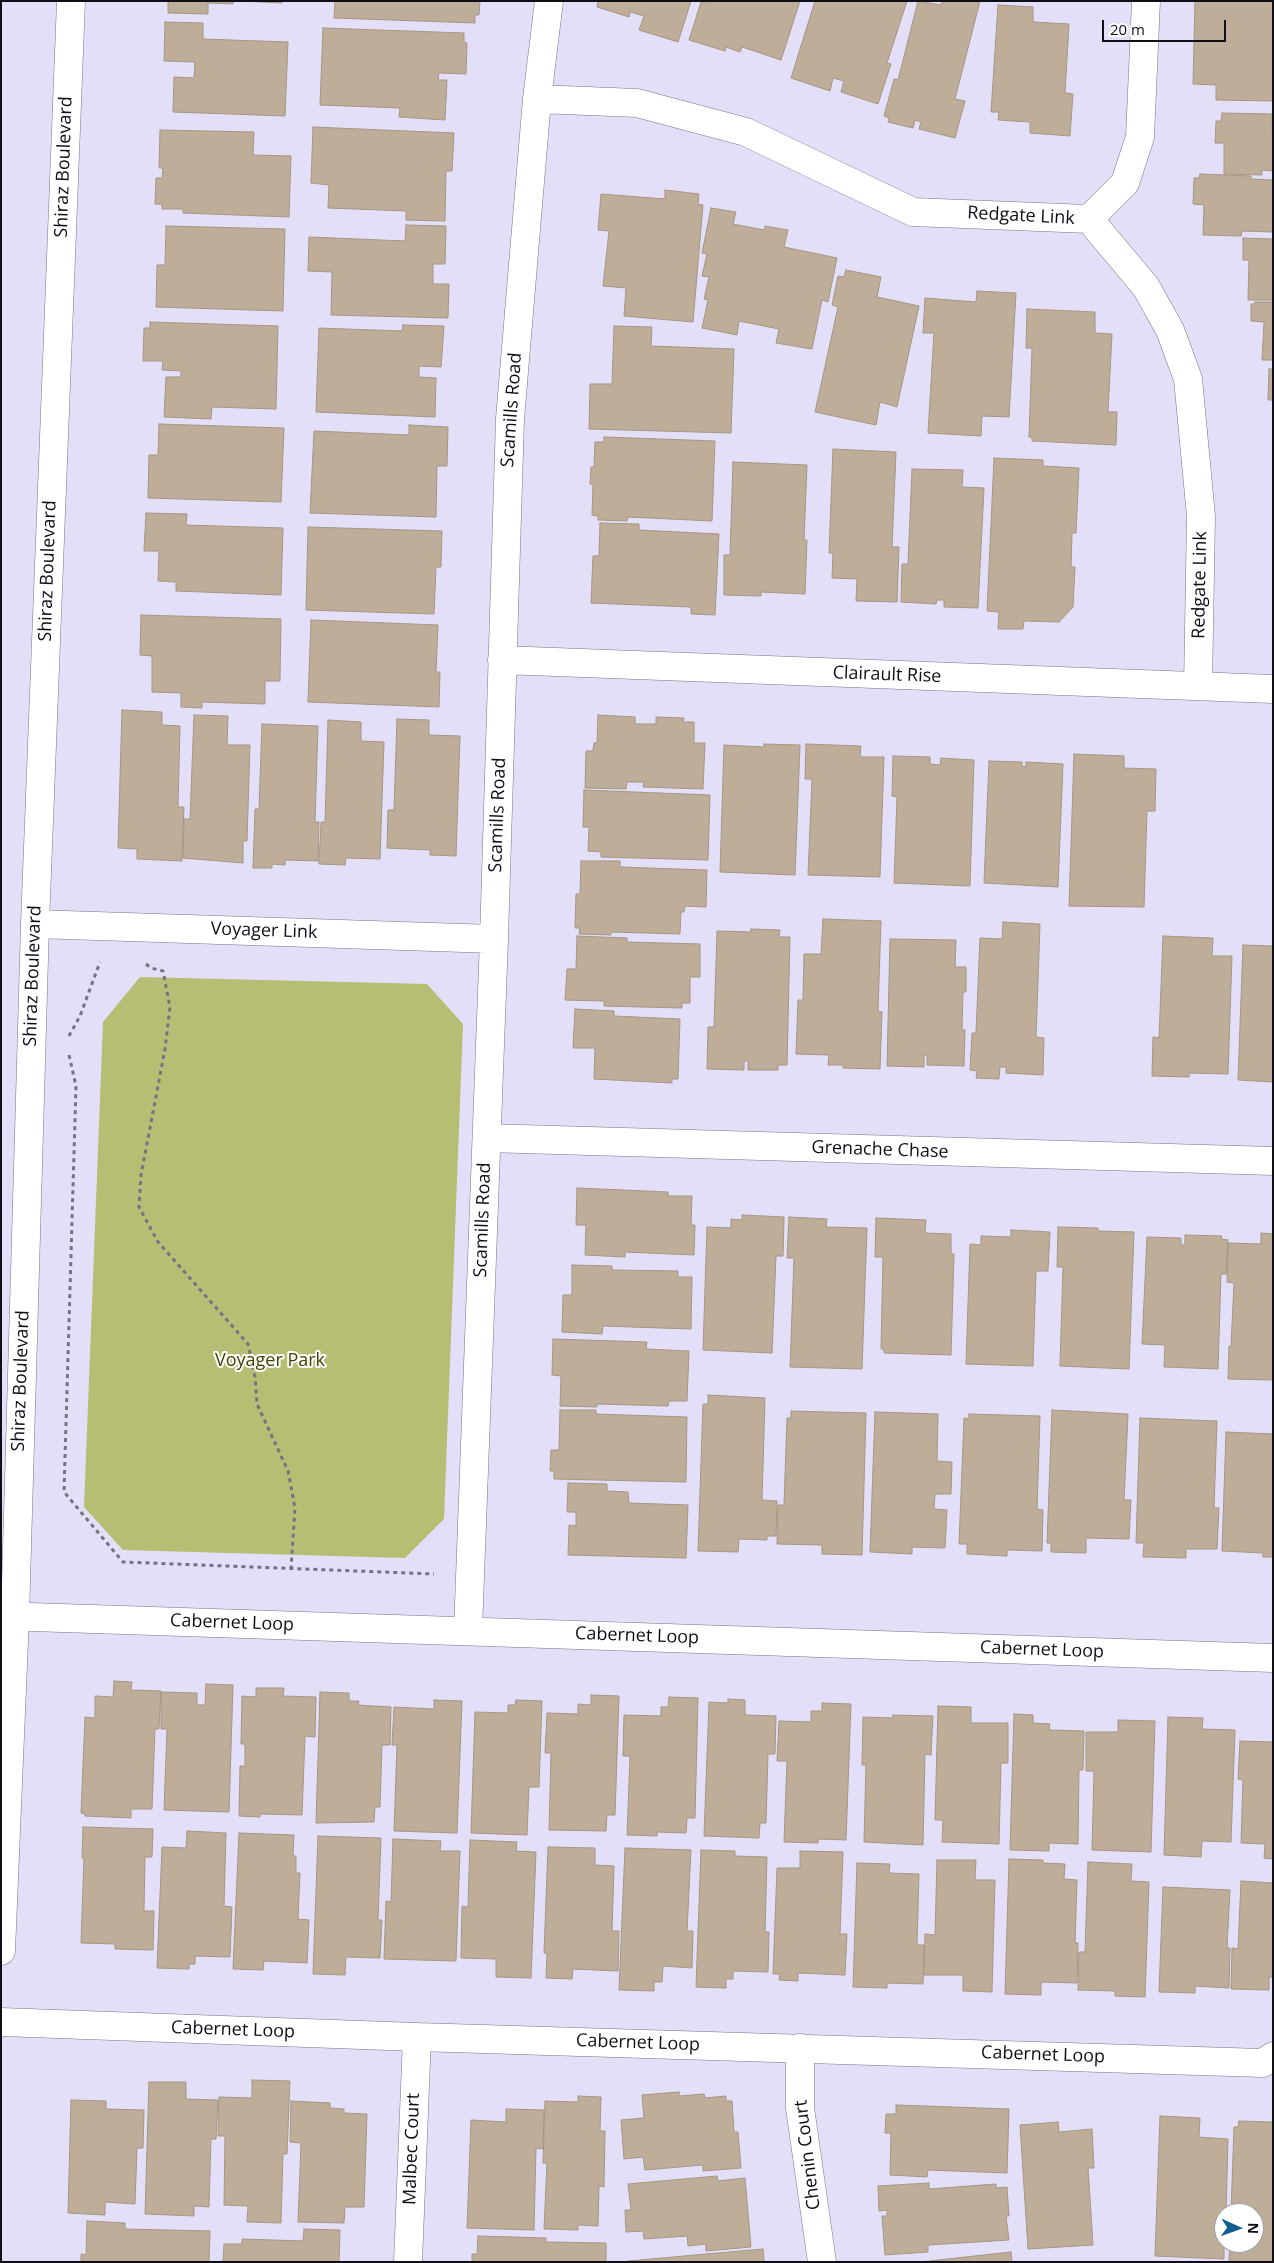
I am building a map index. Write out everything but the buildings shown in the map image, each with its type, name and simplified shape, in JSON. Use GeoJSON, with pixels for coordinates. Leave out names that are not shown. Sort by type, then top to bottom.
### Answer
{"type":"FeatureCollection","features":[{"type":"Feature","properties":{"kind":"street","name":"Shiraz Boulevard"},"geometry":{"type":"LineString","coordinates":[[1,1951],[8,1616],[71,1]]}},
{"type":"Feature","properties":{"kind":"street","name":"Scamills Road"},"geometry":{"type":"LineString","coordinates":[[468,1630],[494,939],[510,419],[536,99],[549,1]]}},
{"type":"Feature","properties":{"kind":"street"},"geometry":{"type":"LineString","coordinates":[[1089,219],[1125,183],[1140,138],[1146,1]]}},
{"type":"Feature","properties":{"kind":"street","name":"Redgate Link"},"geometry":{"type":"LineString","coordinates":[[536,99],[636,103],[746,132],[913,212],[1089,219],[1146,287],[1170,330],[1188,379],[1201,516],[1198,686]]}},
{"type":"Feature","properties":{"kind":"street","name":"Clairault Rise"},"geometry":{"type":"LineString","coordinates":[[502,660],[1273,689]]}},
{"type":"Feature","properties":{"kind":"street","name":"Voyager Link"},"geometry":{"type":"LineString","coordinates":[[35,924],[494,939]]}},
{"type":"Feature","properties":{"kind":"street","name":"Grenache Chase"},"geometry":{"type":"LineString","coordinates":[[486,1138],[1273,1161]]}},
{"type":"Feature","properties":{"kind":"street","name":"Cabernet Loop"},"geometry":{"type":"LineString","coordinates":[[8,1616],[1273,1658]]}},
{"type":"Feature","properties":{"kind":"street","name":"Cabernet Loop"},"geometry":{"type":"LineString","coordinates":[[1,2022],[417,2037],[1263,2062],[1273,2056]]}},
{"type":"Feature","properties":{"kind":"street","name":"Malbec Court"},"geometry":{"type":"LineString","coordinates":[[408,2262],[417,2037]]}},
{"type":"Feature","properties":{"kind":"street","name":"Chenin Court"},"geometry":{"type":"LineString","coordinates":[[800,2048],[800,2108],[822,2262]]}},
{"type":"Feature","properties":{"kind":"path"},"geometry":{"type":"LineString","coordinates":[[140,959],[151,968],[163,971],[170,1007],[165,1049],[141,1175],[139,1207],[158,1242],[248,1344],[255,1377],[257,1404],[288,1471],[295,1508],[291,1569]]}},
{"type":"Feature","properties":{"kind":"path"},"geometry":{"type":"LineString","coordinates":[[69,1044],[68,1037],[80,1016],[98,962],[108,960]]}},
{"type":"Feature","properties":{"kind":"path"},"geometry":{"type":"LineString","coordinates":[[69,1052],[76,1086],[64,1492],[124,1562],[442,1574]]}},
{"type":"Feature","properties":{"kind":"green space","name":"Voyager Park"},"geometry":{"type":"Polygon","coordinates":[[[140,977],[427,984],[463,1024],[444,1519],[405,1558],[123,1550],[84,1507],[103,1022],[140,977]]]}}]}
